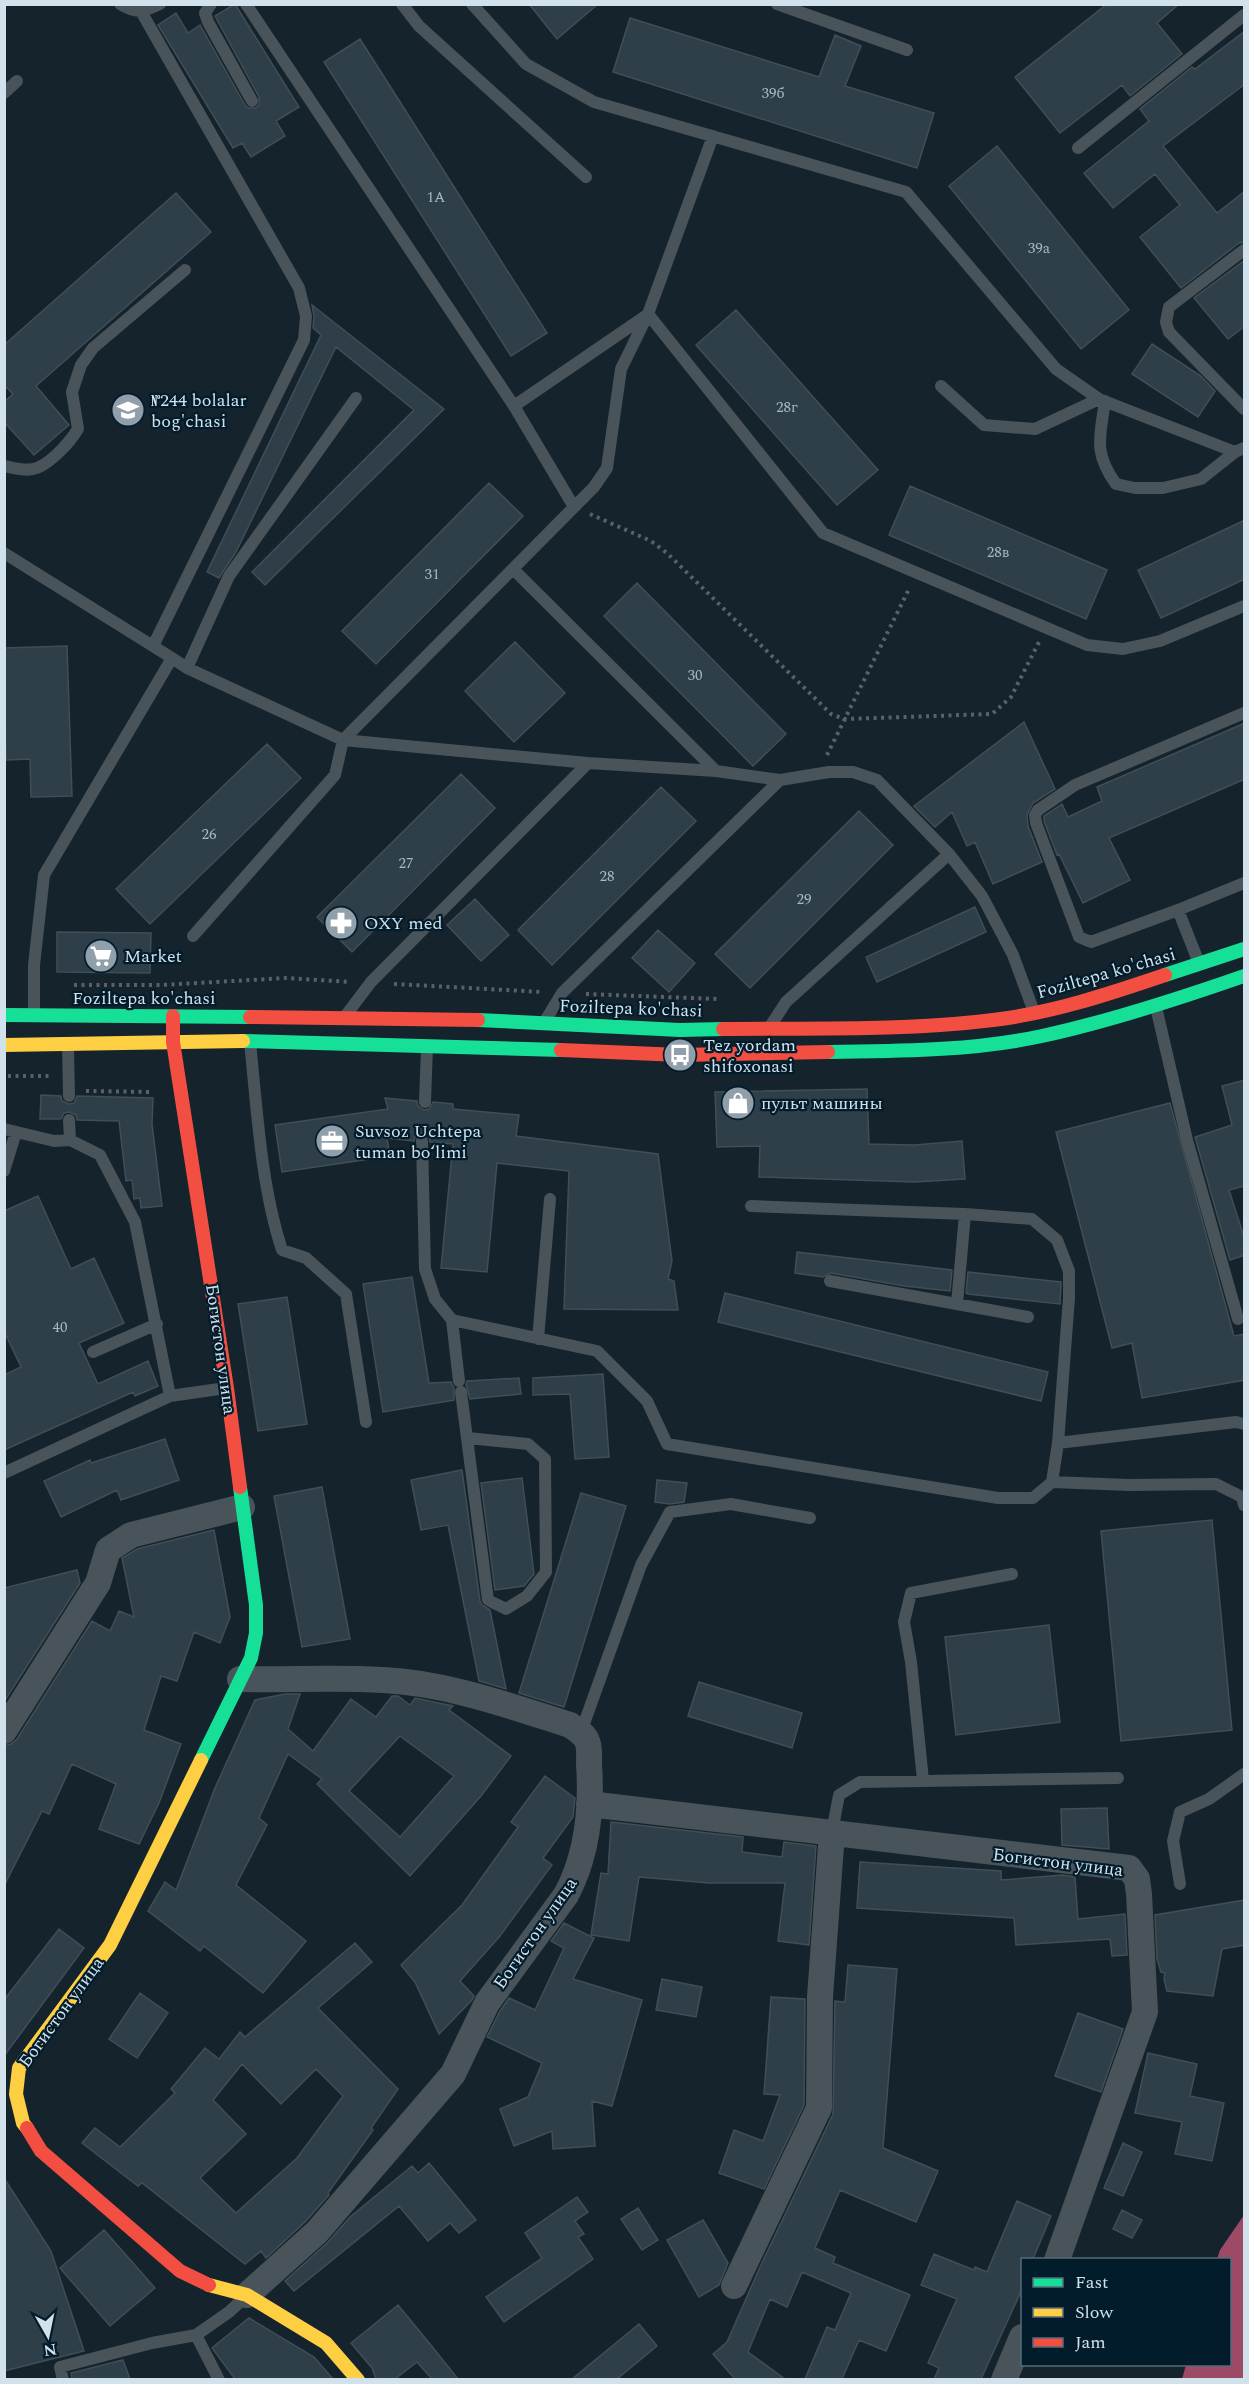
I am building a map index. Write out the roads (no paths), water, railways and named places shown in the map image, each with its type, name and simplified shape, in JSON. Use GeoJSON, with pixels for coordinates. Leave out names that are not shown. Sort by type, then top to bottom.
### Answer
{"type":"FeatureCollection","features":[{"type":"Feature","properties":{"kind":"main road","name":"Foziltepa ko'chasi"},"geometry":{"type":"LineString","coordinates":[[4,1045],[33,1029],[173,1016],[428,1019],[680,1030],[919,1027],[993,1020],[1090,1000],[1245,949]]}},
{"type":"Feature","properties":{"kind":"main road","name":"Foziltepa ko'chasi"},"geometry":{"type":"LineString","coordinates":[[4,1015],[67,1044],[250,1041],[680,1055],[921,1050],[989,1044],[1041,1036],[1156,1006],[1245,976]]}},
{"type":"Feature","properties":{"kind":"main road","name":"Богистон улица"},"geometry":{"type":"LineString","coordinates":[[173,1016],[173,1042],[227,1388],[256,1605],[251,1658],[110,1945],[19,2068],[16,2094],[23,2123],[41,2151],[180,2271],[212,2287],[247,2295],[326,2343],[358,2379]]}},
{"type":"Feature","properties":{"kind":"street"},"geometry":{"type":"LineString","coordinates":[[4,1731],[98,1583],[108,1550],[131,1535],[242,1507]]}},
{"type":"Feature","properties":{"kind":"street"},"geometry":{"type":"LineString","coordinates":[[240,1679],[384,1680],[432,1686],[497,1702],[570,1725],[581,1732]]}},
{"type":"Feature","properties":{"kind":"street","name":"Богистон улица"},"geometry":{"type":"LineString","coordinates":[[247,2295],[317,2232],[453,2074],[487,2003],[566,1895],[576,1876],[583,1852],[589,1804],[588,1743],[581,1732]]}},
{"type":"Feature","properties":{"kind":"street","name":"Богистон улица"},"geometry":{"type":"LineString","coordinates":[[589,1804],[1129,1868],[1137,1879],[1145,2012],[1057,2258]]}},
{"type":"Feature","properties":{"kind":"street"},"geometry":{"type":"LineString","coordinates":[[734,2286],[819,2108],[820,1997],[832,1832]]}},
{"type":"Feature","properties":{"kind":"street"},"geometry":{"type":"LineString","coordinates":[[1004,2379],[1021,2341]]}},
{"type":"Feature","properties":{"kind":"lane"},"geometry":{"type":"LineString","coordinates":[[120,4],[128,10],[142,13],[160,4]]}},
{"type":"Feature","properties":{"kind":"lane"},"geometry":{"type":"LineString","coordinates":[[211,4],[205,14],[208,22],[252,101]]}},
{"type":"Feature","properties":{"kind":"lane"},"geometry":{"type":"LineString","coordinates":[[246,4],[514,406],[574,507]]}},
{"type":"Feature","properties":{"kind":"lane"},"geometry":{"type":"LineString","coordinates":[[402,4],[419,26],[586,177]]}},
{"type":"Feature","properties":{"kind":"lane"},"geometry":{"type":"LineString","coordinates":[[472,4],[526,64],[594,102],[906,192],[1056,369],[1102,400],[1240,450]]}},
{"type":"Feature","properties":{"kind":"lane"},"geometry":{"type":"LineString","coordinates":[[777,4],[907,50]]}},
{"type":"Feature","properties":{"kind":"lane"},"geometry":{"type":"LineString","coordinates":[[142,13],[299,288],[306,316],[304,340],[153,646]]}},
{"type":"Feature","properties":{"kind":"lane"},"geometry":{"type":"LineString","coordinates":[[1078,148],[1245,15]]}},
{"type":"Feature","properties":{"kind":"lane"},"geometry":{"type":"LineString","coordinates":[[4,93],[17,81]]}},
{"type":"Feature","properties":{"kind":"lane"},"geometry":{"type":"LineString","coordinates":[[193,936],[336,775],[343,740],[594,487],[607,468],[621,369],[648,314],[713,136]]}},
{"type":"Feature","properties":{"kind":"lane"},"geometry":{"type":"LineString","coordinates":[[1245,250],[1169,307],[1166,322],[1170,332],[1245,409]]}},
{"type":"Feature","properties":{"kind":"lane"},"geometry":{"type":"LineString","coordinates":[[4,466],[26,470],[38,468],[68,444],[78,429],[72,392],[81,364],[93,348],[185,270]]}},
{"type":"Feature","properties":{"kind":"lane"},"geometry":{"type":"LineString","coordinates":[[514,406],[648,314]]}},
{"type":"Feature","properties":{"kind":"lane"},"geometry":{"type":"LineString","coordinates":[[648,314],[823,533],[1087,645],[1124,649],[1160,641],[1245,606]]}},
{"type":"Feature","properties":{"kind":"lane"},"geometry":{"type":"LineString","coordinates":[[941,387],[984,424],[1035,429],[1102,400]]}},
{"type":"Feature","properties":{"kind":"lane"},"geometry":{"type":"LineString","coordinates":[[187,668],[229,576],[356,398]]}},
{"type":"Feature","properties":{"kind":"lane"},"geometry":{"type":"LineString","coordinates":[[1102,400],[1099,444],[1104,468],[1116,484],[1135,488],[1163,488],[1202,479],[1240,450]]}},
{"type":"Feature","properties":{"kind":"lane"},"geometry":{"type":"LineString","coordinates":[[4,552],[187,668],[343,740],[588,763],[716,771],[780,780],[818,774],[853,772],[877,780],[949,854],[982,896],[1013,956],[1035,1013]]}},
{"type":"Feature","properties":{"kind":"lane"},"geometry":{"type":"LineString","coordinates":[[513,569],[716,771]]}},
{"type":"Feature","properties":{"kind":"lane"},"geometry":{"type":"LineString","coordinates":[[33,1029],[34,965],[44,874],[172,658]]}},
{"type":"Feature","properties":{"kind":"lane"},"geometry":{"type":"LineString","coordinates":[[1245,713],[1075,785],[1038,810],[1035,815],[1078,938],[1082,940],[1090,942],[1245,883]]}},
{"type":"Feature","properties":{"kind":"lane"},"geometry":{"type":"LineString","coordinates":[[344,1018],[371,982],[588,763]]}},
{"type":"Feature","properties":{"kind":"lane"},"geometry":{"type":"LineString","coordinates":[[544,1023],[562,993],[780,780]]}},
{"type":"Feature","properties":{"kind":"lane"},"geometry":{"type":"LineString","coordinates":[[768,1029],[786,1002],[949,854]]}},
{"type":"Feature","properties":{"kind":"lane"},"geometry":{"type":"LineString","coordinates":[[1178,910],[1199,964]]}},
{"type":"Feature","properties":{"kind":"lane"},"geometry":{"type":"LineString","coordinates":[[1156,1006],[1188,1140],[1238,1319]]}},
{"type":"Feature","properties":{"kind":"lane"},"geometry":{"type":"LineString","coordinates":[[425,1102],[428,1019]]}},
{"type":"Feature","properties":{"kind":"lane"},"geometry":{"type":"LineString","coordinates":[[250,1041],[259,1128],[273,1223],[282,1250],[306,1258],[346,1294],[366,1422]]}},
{"type":"Feature","properties":{"kind":"lane"},"geometry":{"type":"LineString","coordinates":[[67,1044],[69,1096]]}},
{"type":"Feature","properties":{"kind":"lane"},"geometry":{"type":"LineString","coordinates":[[69,1120],[70,1140]]}},
{"type":"Feature","properties":{"kind":"lane"},"geometry":{"type":"LineString","coordinates":[[4,1172],[10,1131],[54,1141],[70,1140],[100,1155],[135,1222],[170,1396]]}},
{"type":"Feature","properties":{"kind":"lane"},"geometry":{"type":"LineString","coordinates":[[422,1141],[425,1269],[435,1299],[452,1320],[488,1600],[506,1610],[527,1596],[546,1572],[545,1460],[528,1444],[468,1438]]}},
{"type":"Feature","properties":{"kind":"lane"},"geometry":{"type":"LineString","coordinates":[[538,1339],[550,1199]]}},
{"type":"Feature","properties":{"kind":"lane"},"geometry":{"type":"LineString","coordinates":[[452,1320],[597,1351],[647,1401],[667,1444],[998,1498],[1033,1498],[1052,1482],[1058,1443],[1070,1298],[1069,1271],[1057,1240],[1032,1219],[965,1214],[751,1206]]}},
{"type":"Feature","properties":{"kind":"lane"},"geometry":{"type":"LineString","coordinates":[[957,1304],[965,1214]]}},
{"type":"Feature","properties":{"kind":"lane"},"geometry":{"type":"LineString","coordinates":[[830,1281],[1028,1317]]}},
{"type":"Feature","properties":{"kind":"lane"},"geometry":{"type":"LineString","coordinates":[[93,1352],[157,1324]]}},
{"type":"Feature","properties":{"kind":"lane"},"geometry":{"type":"LineString","coordinates":[[4,1473],[170,1396],[227,1388]]}},
{"type":"Feature","properties":{"kind":"lane"},"geometry":{"type":"LineString","coordinates":[[1058,1443],[1236,1422],[1245,1424]]}},
{"type":"Feature","properties":{"kind":"lane"},"geometry":{"type":"LineString","coordinates":[[1052,1482],[1129,1485],[1216,1484],[1242,1497],[1245,1505]]}},
{"type":"Feature","properties":{"kind":"lane"},"geometry":{"type":"LineString","coordinates":[[581,1732],[641,1566],[670,1512],[731,1504],[810,1518]]}},
{"type":"Feature","properties":{"kind":"lane"},"geometry":{"type":"LineString","coordinates":[[923,1780],[911,1662],[904,1622],[911,1593],[1012,1574]]}},
{"type":"Feature","properties":{"kind":"lane"},"geometry":{"type":"LineString","coordinates":[[1180,1884],[1173,1841],[1179,1812],[1209,1799],[1245,1774]]}},
{"type":"Feature","properties":{"kind":"lane"},"geometry":{"type":"LineString","coordinates":[[832,1832],[839,1795],[860,1782],[1118,1778]]}},
{"type":"Feature","properties":{"kind":"lane"},"geometry":{"type":"LineString","coordinates":[[63,2379],[60,2367],[152,2343],[196,2335],[229,2312],[247,2295]]}},
{"type":"Feature","properties":{"kind":"lane"},"geometry":{"type":"LineString","coordinates":[[196,2335],[219,2379]]}},
{"type":"Feature","properties":{"kind":"place","name":"№244 bolalar bog'chasi"},"geometry":{"type":"Point","coordinates":[128,410]}},
{"type":"Feature","properties":{"kind":"place","name":"OXY med"},"geometry":{"type":"Point","coordinates":[341,923]}},
{"type":"Feature","properties":{"kind":"place","name":"Market"},"geometry":{"type":"Point","coordinates":[101,956]}},
{"type":"Feature","properties":{"kind":"place","name":"Tez yordam shifoxonasi"},"geometry":{"type":"Point","coordinates":[680,1055]}},
{"type":"Feature","properties":{"kind":"place","name":"пульт машины"},"geometry":{"type":"Point","coordinates":[738,1103]}},
{"type":"Feature","properties":{"kind":"place","name":"Suvsoz Uchtepa tuman boʻlimi"},"geometry":{"type":"Point","coordinates":[332,1141]}}]}
